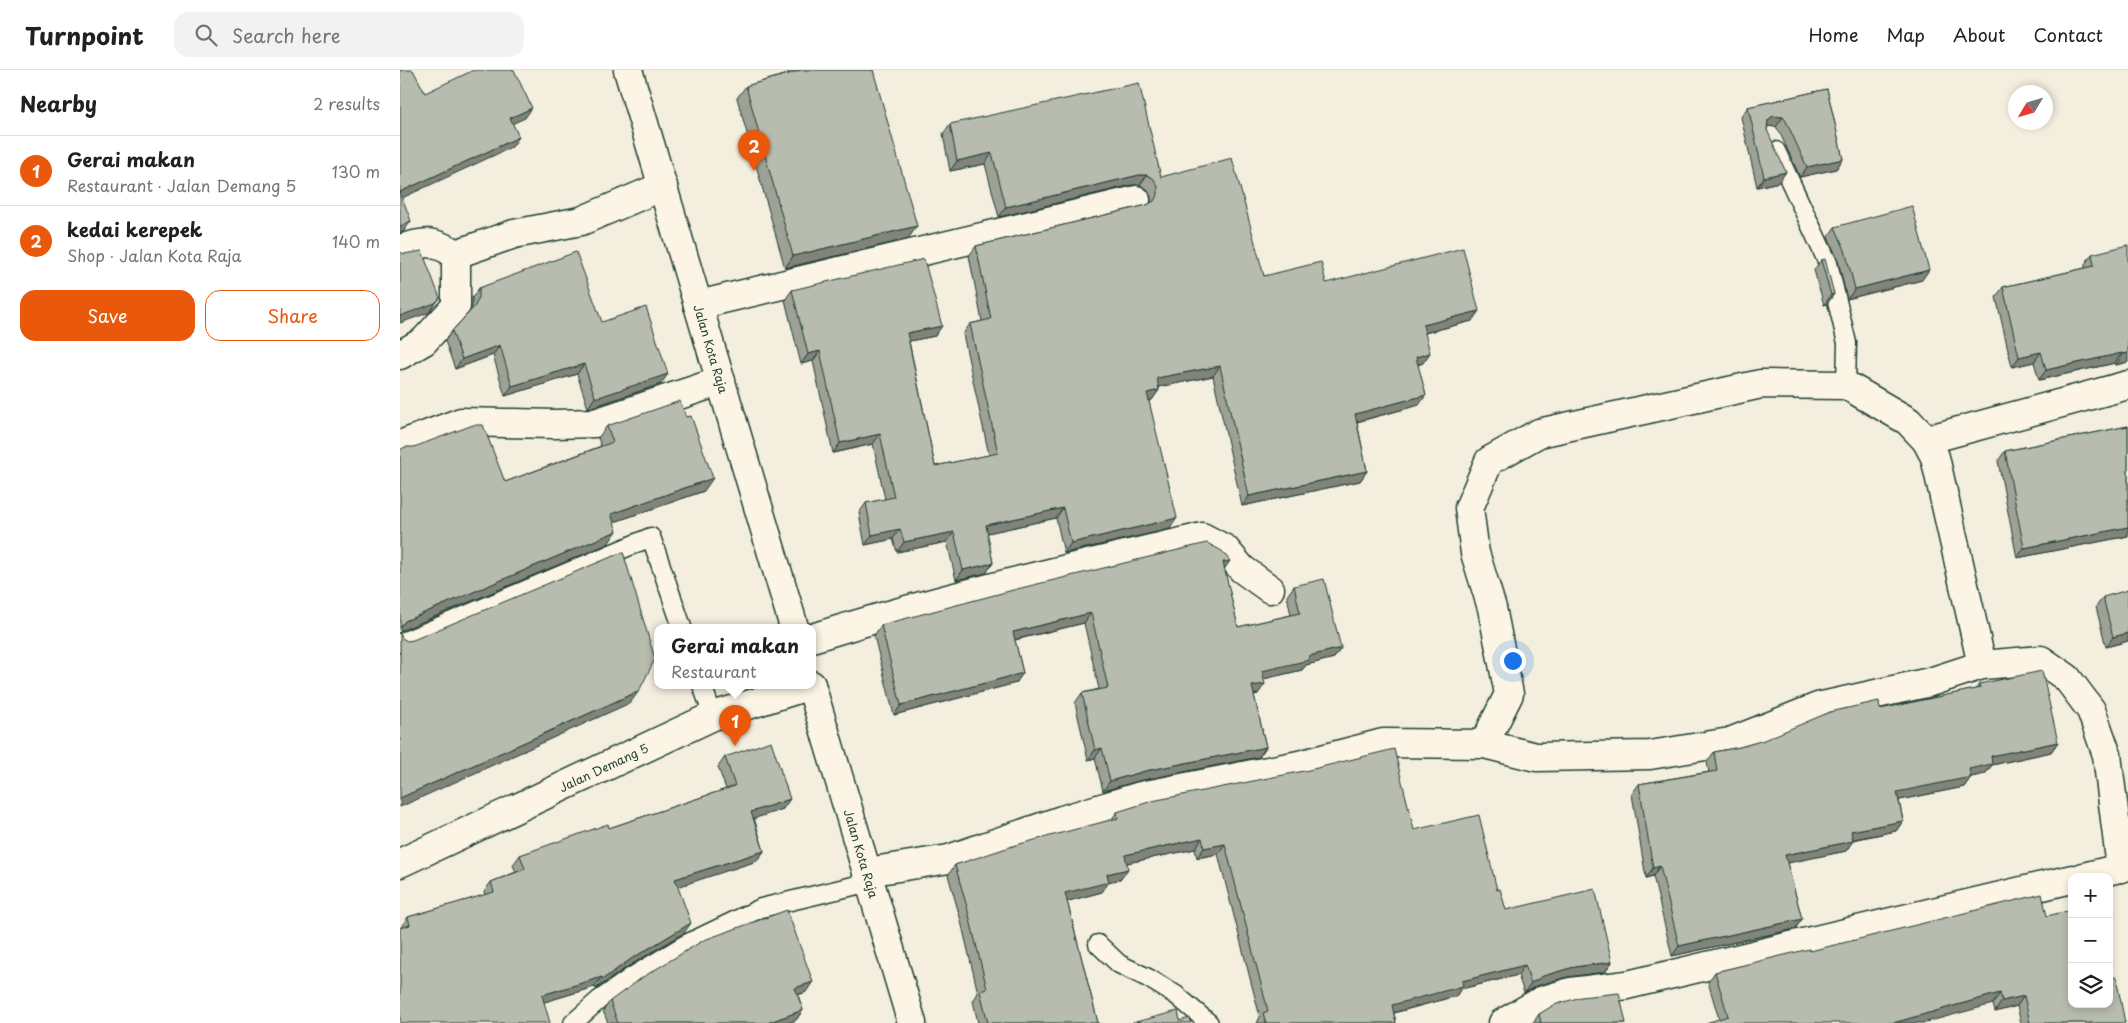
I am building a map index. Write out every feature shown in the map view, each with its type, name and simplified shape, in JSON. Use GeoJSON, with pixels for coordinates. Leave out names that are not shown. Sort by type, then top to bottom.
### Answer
{"type":"FeatureCollection","features":[{"type":"Feature","properties":{"kind":"street","name":"Jalan Kota Raja"},"geometry":{"type":"LineString","coordinates":[[628,70],[793,624]]}},
{"type":"Feature","properties":{"kind":"street"},"geometry":{"type":"LineString","coordinates":[[456,254],[514,234],[581,221],[663,186]]}},
{"type":"Feature","properties":{"kind":"street"},"geometry":{"type":"LineString","coordinates":[[698,305],[1136,200]]}},
{"type":"Feature","properties":{"kind":"street"},"geometry":{"type":"LineString","coordinates":[[400,249],[421,242],[438,243],[456,254]]}},
{"type":"Feature","properties":{"kind":"street"},"geometry":{"type":"LineString","coordinates":[[400,356],[424,341],[456,306],[456,254]]}},
{"type":"Feature","properties":{"kind":"street"},"geometry":{"type":"LineString","coordinates":[[400,445],[461,422],[596,423],[721,381]]}},
{"type":"Feature","properties":{"kind":"street"},"geometry":{"type":"LineString","coordinates":[[1484,744],[1509,694],[1492,608],[1475,553],[1469,508],[1489,461],[1539,434],[1761,384],[1846,385],[1908,421],[1926,440],[1935,458],[1982,665]]}},
{"type":"Feature","properties":{"kind":"street"},"geometry":{"type":"LineString","coordinates":[[1926,440],[2128,386]]}},
{"type":"Feature","properties":{"kind":"street"},"geometry":{"type":"LineString","coordinates":[[816,637],[878,617],[1017,580],[1202,537],[1225,549],[1242,569],[1270,589]]}},
{"type":"Feature","properties":{"kind":"street"},"geometry":{"type":"LineString","coordinates":[[868,877],[949,859],[1062,820],[1142,796],[1299,765],[1383,743],[1484,744],[1536,757],[1650,755],[1730,742],[1818,707],[1930,682],[1982,665],[2041,660],[2067,678],[2091,710],[2107,755],[2124,867],[2099,873]]}},
{"type":"Feature","properties":{"kind":"street","name":"Jalan Demang 5"},"geometry":{"type":"LineString","coordinates":[[400,863],[713,716],[799,689]]}},
{"type":"Feature","properties":{"kind":"street","name":"Jalan Kota Raja"},"geometry":{"type":"LineString","coordinates":[[813,689],[912,1023]]}},
{"type":"Feature","properties":{"kind":"street"},"geometry":{"type":"LineString","coordinates":[[1503,1023],[1541,1001],[1571,992],[1652,979],[2068,880]]}},
{"type":"Feature","properties":{"kind":"lane"},"geometry":{"type":"LineString","coordinates":[[1770,136],[1828,263],[1847,343],[1846,385]]}},
{"type":"Feature","properties":{"kind":"lane"},"geometry":{"type":"LineString","coordinates":[[400,643],[651,537],[681,624]]}},
{"type":"Feature","properties":{"kind":"lane"},"geometry":{"type":"LineString","coordinates":[[703,689],[713,716]]}},
{"type":"Feature","properties":{"kind":"lane"},"geometry":{"type":"LineString","coordinates":[[573,1023],[599,1000],[630,978],[686,944],[762,908],[868,877]]}},
{"type":"Feature","properties":{"kind":"lane"},"geometry":{"type":"LineString","coordinates":[[1098,944],[1119,964],[1148,978],[1176,995],[1209,1023]]}},
{"type":"Feature","properties":{"kind":"building"},"geometry":{"type":"Polygon","coordinates":[[[400,70],[413,70],[425,93],[474,70],[514,70],[532,108],[510,118],[519,137],[400,192],[400,70]]]}},
{"type":"Feature","properties":{"kind":"building"},"geometry":{"type":"Polygon","coordinates":[[[799,70],[873,70],[917,226],[793,256],[746,86],[799,70]]]}},
{"type":"Feature","properties":{"kind":"building"},"geometry":{"type":"Polygon","coordinates":[[[1139,83],[1161,177],[1232,158],[1264,276],[1321,262],[1326,283],[1463,248],[1479,311],[1423,325],[1430,353],[1416,357],[1426,395],[1355,414],[1367,471],[1249,496],[1220,366],[1157,378],[1159,390],[1147,393],[1177,518],[1071,543],[1063,508],[986,525],[993,563],[963,570],[954,532],[904,542],[900,529],[872,535],[866,503],[894,497],[880,434],[840,443],[820,351],[808,354],[792,290],[924,259],[942,326],[907,333],[935,466],[998,453],[970,324],[991,319],[976,246],[1147,205],[1154,201],[1158,194],[1158,187],[1154,179],[1147,175],[1139,175],[1006,207],[992,153],[957,161],[950,124],[1139,83]]]}},
{"type":"Feature","properties":{"kind":"building"},"geometry":{"type":"Polygon","coordinates":[[[1827,89],[1843,159],[1807,167],[1786,121],[1783,117],[1773,116],[1768,120],[1767,130],[1786,172],[1764,177],[1748,107],[1827,89]]]}},
{"type":"Feature","properties":{"kind":"building"},"geometry":{"type":"Polygon","coordinates":[[[400,192],[411,221],[400,226],[400,192]]]}},
{"type":"Feature","properties":{"kind":"building"},"geometry":{"type":"Polygon","coordinates":[[[1912,206],[1929,270],[1855,289],[1845,250],[1835,227],[1912,206]]]}},
{"type":"Feature","properties":{"kind":"building"},"geometry":{"type":"Polygon","coordinates":[[[2128,245],[2128,353],[2046,370],[2041,352],[2019,357],[2003,287],[2094,266],[2092,254],[2128,245]]]}},
{"type":"Feature","properties":{"kind":"building"},"geometry":{"type":"Polygon","coordinates":[[[422,251],[440,298],[435,303],[400,316],[400,252],[404,254],[422,251]]]}},
{"type":"Feature","properties":{"kind":"building"},"geometry":{"type":"Polygon","coordinates":[[[576,252],[602,322],[646,307],[668,374],[595,397],[584,364],[512,386],[500,345],[462,359],[452,331],[475,306],[479,297],[479,288],[576,252]]]}},
{"type":"Feature","properties":{"kind":"building"},"geometry":{"type":"Polygon","coordinates":[[[1825,259],[1834,294],[1831,295],[1821,260],[1825,259]]]}},
{"type":"Feature","properties":{"kind":"building"},"geometry":{"type":"Polygon","coordinates":[[[680,401],[686,417],[691,416],[713,478],[611,514],[617,531],[405,621],[400,627],[400,450],[405,447],[414,447],[473,425],[483,425],[505,482],[613,442],[607,426],[680,401]]]}},
{"type":"Feature","properties":{"kind":"building"},"geometry":{"type":"Polygon","coordinates":[[[2128,426],[2128,527],[2024,548],[2005,451],[2128,426]]]}},
{"type":"Feature","properties":{"kind":"building"},"geometry":{"type":"Polygon","coordinates":[[[1207,543],[1222,551],[1230,561],[1223,562],[1238,627],[1300,613],[1294,586],[1324,579],[1341,648],[1309,656],[1309,660],[1262,671],[1265,684],[1252,686],[1266,747],[1145,771],[1110,781],[1102,748],[1095,750],[1082,693],[1108,688],[1091,613],[1013,632],[1023,673],[901,705],[881,625],[1017,589],[1207,543]]]}},
{"type":"Feature","properties":{"kind":"building"},"geometry":{"type":"Polygon","coordinates":[[[623,552],[654,661],[639,691],[400,798],[400,633],[402,638],[407,641],[623,552]]]}},
{"type":"Feature","properties":{"kind":"building"},"geometry":{"type":"Polygon","coordinates":[[[2128,590],[2128,633],[2113,637],[2103,597],[2128,590]]]}},
{"type":"Feature","properties":{"kind":"building"},"geometry":{"type":"Polygon","coordinates":[[[2042,671],[2058,742],[1991,756],[1992,764],[1969,769],[1971,777],[1897,792],[1903,821],[1851,831],[1853,841],[1785,855],[1802,919],[1679,946],[1660,866],[1653,868],[1639,784],[1717,771],[1714,752],[1764,740],[1830,712],[1879,701],[1880,709],[1980,688],[1979,684],[2042,671]]]}},
{"type":"Feature","properties":{"kind":"building"},"geometry":{"type":"Polygon","coordinates":[[[771,741],[790,799],[751,812],[764,851],[675,879],[691,923],[631,959],[603,979],[602,977],[542,995],[550,1023],[400,1023],[400,928],[410,925],[408,917],[494,892],[491,882],[525,869],[520,855],[608,824],[609,828],[735,786],[725,757],[771,741]]]}},
{"type":"Feature","properties":{"kind":"building"},"geometry":{"type":"Polygon","coordinates":[[[1394,749],[1414,830],[1479,815],[1497,890],[1500,889],[1506,910],[1595,889],[1612,962],[1574,967],[1543,976],[1531,983],[1525,965],[1462,981],[1463,986],[1392,1005],[1396,1023],[1266,1023],[1263,1013],[1268,1011],[1225,844],[1204,848],[1202,838],[1125,855],[1128,869],[1107,874],[1109,882],[1065,893],[1098,1023],[988,1023],[980,991],[987,989],[955,865],[1016,845],[1118,818],[1117,812],[1152,801],[1309,770],[1394,749]]]}},
{"type":"Feature","properties":{"kind":"building"},"geometry":{"type":"Polygon","coordinates":[[[2042,894],[2047,916],[2068,911],[2068,1008],[2113,1008],[2113,977],[2116,977],[2125,1023],[2030,1023],[2024,996],[2002,1001],[2000,993],[1893,1023],[1706,1023],[1728,1016],[1715,972],[1809,949],[1810,951],[2042,894]]]}},
{"type":"Feature","properties":{"kind":"building"},"geometry":{"type":"Polygon","coordinates":[[[787,910],[813,982],[795,988],[803,1010],[767,1023],[618,1023],[610,1001],[643,977],[704,940],[787,910]]]}},
{"type":"Feature","properties":{"kind":"building"},"geometry":{"type":"Polygon","coordinates":[[[1619,993],[1626,1023],[1541,1023],[1539,1014],[1554,1005],[1581,997],[1619,993]]]}},
{"type":"Feature","properties":{"kind":"building"},"geometry":{"type":"Polygon","coordinates":[[[1178,1011],[1180,1021],[1190,1018],[1191,1023],[1132,1023],[1178,1011]]]}},
{"type":"Feature","properties":{"kind":"place","name":"kedai kerepek"},"geometry":{"type":"Point","coordinates":[754,171]}},
{"type":"Feature","properties":{"kind":"place","name":"Gerai makan"},"geometry":{"type":"Point","coordinates":[735,746]}}]}
